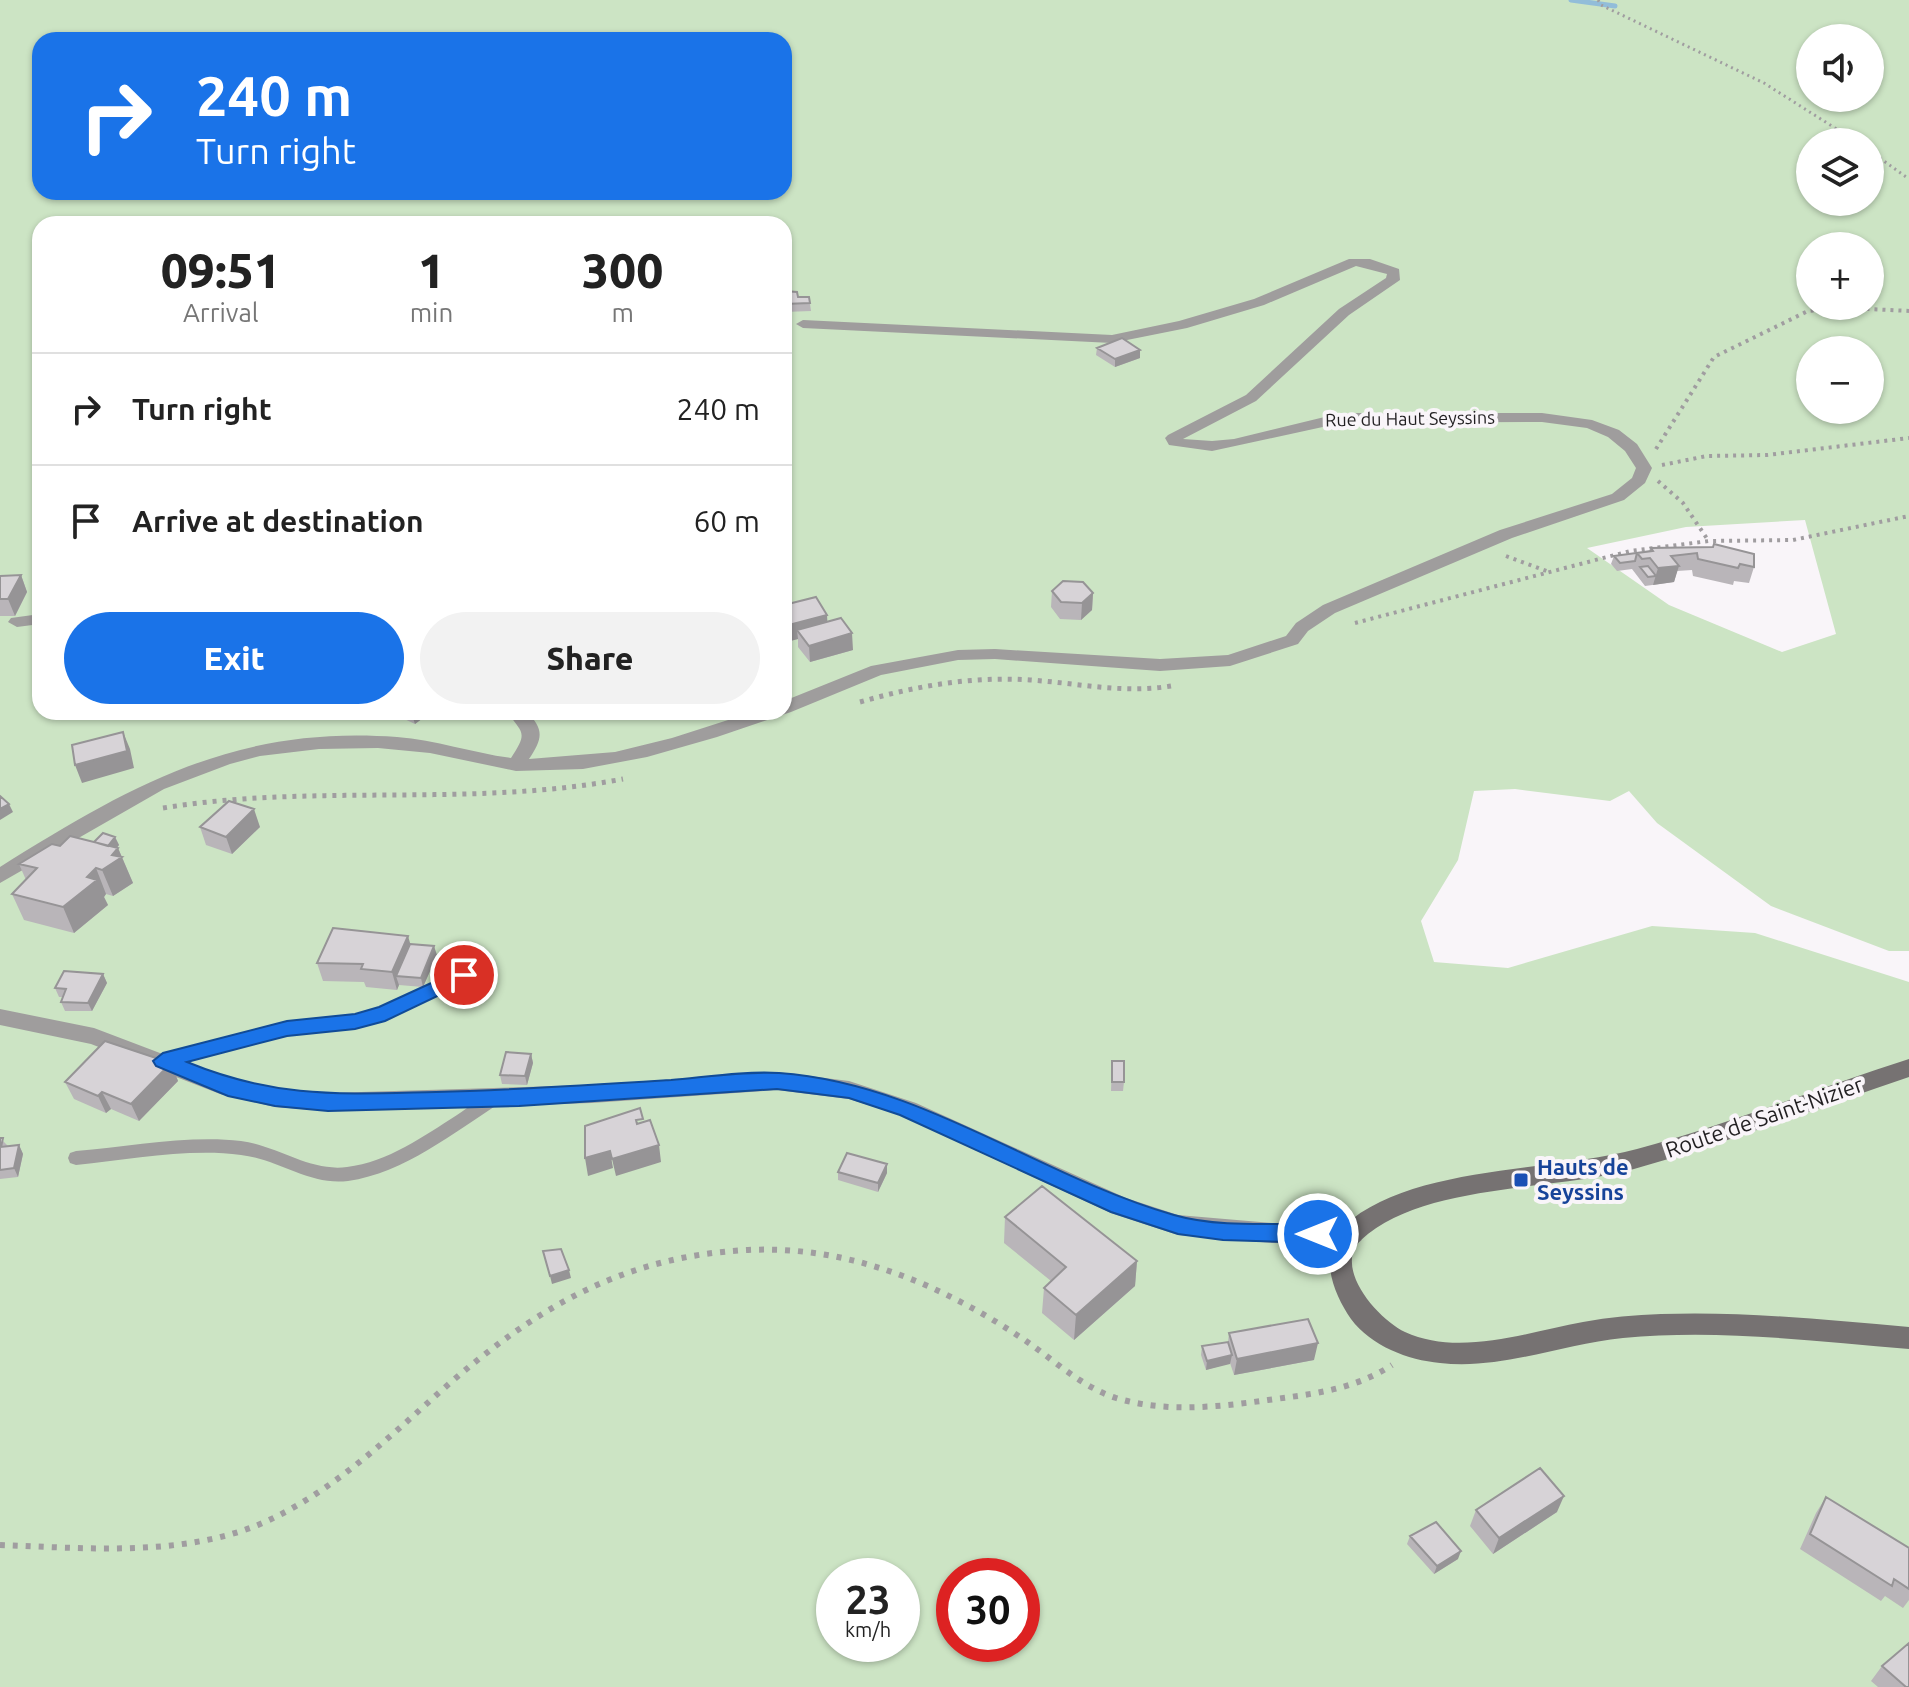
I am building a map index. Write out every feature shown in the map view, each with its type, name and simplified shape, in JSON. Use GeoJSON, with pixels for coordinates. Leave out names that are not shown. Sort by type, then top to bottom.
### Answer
{"type":"FeatureCollection","features":[{"type":"Feature","properties":{"kind":"main road","name":"Route de Saint-Nizier"},"geometry":{"type":"LineString","coordinates":[[1352,1234],[1385,1211],[1413,1202],[1499,1182],[1601,1167],[1678,1147],[1909,1068]]}},
{"type":"Feature","properties":{"kind":"main road"},"geometry":{"type":"LineString","coordinates":[[1352,1234],[1342,1249],[1343,1286],[1368,1322],[1415,1348],[1445,1353],[1480,1350],[1587,1330],[1672,1323],[1909,1338]]}},
{"type":"Feature","properties":{"kind":"street","name":"Rue du Haut Seyssins"},"geometry":{"type":"LineString","coordinates":[[803,324],[1112,339],[1208,317],[1291,291],[1354,262],[1370,263],[1394,272],[1393,280],[1344,312],[1251,398],[1173,438],[1174,442],[1207,449],[1312,421],[1341,418],[1559,418],[1614,435],[1632,449],[1644,468]]}},
{"type":"Feature","properties":{"kind":"street"},"geometry":{"type":"LineString","coordinates":[[792,705],[877,670],[958,655],[995,654],[1160,665],[1230,660],[1292,640],[1302,627],[1329,609],[1474,548],[1618,497],[1639,480],[1644,468]]}},
{"type":"Feature","properties":{"kind":"street"},"geometry":{"type":"LineString","coordinates":[[17,622],[32,620]]}},
{"type":"Feature","properties":{"kind":"street"},"geometry":{"type":"LineString","coordinates":[[516,765],[532,740],[531,727],[524,720]]}},
{"type":"Feature","properties":{"kind":"street"},"geometry":{"type":"LineString","coordinates":[[0,876],[67,832],[138,794],[186,773],[258,751],[316,743],[369,741],[418,745],[516,765],[589,764],[745,720]]}},
{"type":"Feature","properties":{"kind":"street"},"geometry":{"type":"LineString","coordinates":[[0,1017],[94,1036],[228,1088],[275,1098],[328,1102],[494,1099],[777,1081],[849,1090],[908,1109],[1119,1206],[1178,1225],[1272,1233],[1352,1234]]}},
{"type":"Feature","properties":{"kind":"lane"},"geometry":{"type":"LineString","coordinates":[[163,1061],[287,1029],[355,1022],[385,1013],[464,975]]}},
{"type":"Feature","properties":{"kind":"lane"},"geometry":{"type":"LineString","coordinates":[[76,1158],[243,1149],[328,1174],[346,1175],[373,1168],[408,1151],[494,1099]]}},
{"type":"Feature","properties":{"kind":"path"},"geometry":{"type":"LineString","coordinates":[[1598,0],[1601,5],[1757,78],[1814,110],[1838,128]]}},
{"type":"Feature","properties":{"kind":"path"},"geometry":{"type":"LineString","coordinates":[[1884,161],[1909,179]]}},
{"type":"Feature","properties":{"kind":"path"},"geometry":{"type":"LineString","coordinates":[[1644,468],[1714,357],[1808,311],[1849,308],[1909,311]]}},
{"type":"Feature","properties":{"kind":"path"},"geometry":{"type":"LineString","coordinates":[[1644,468],[1707,456],[1767,455],[1892,443],[1909,438]]}},
{"type":"Feature","properties":{"kind":"path"},"geometry":{"type":"LineString","coordinates":[[1644,468],[1683,503],[1709,541]]}},
{"type":"Feature","properties":{"kind":"path"},"geometry":{"type":"LineString","coordinates":[[1342,626],[1630,551],[1709,541],[1793,540],[1909,516]]}},
{"type":"Feature","properties":{"kind":"path"},"geometry":{"type":"LineString","coordinates":[[1474,548],[1550,572]]}},
{"type":"Feature","properties":{"kind":"path"},"geometry":{"type":"LineString","coordinates":[[857,703],[932,682],[954,680],[1028,679],[1113,688],[1163,688]]}},
{"type":"Feature","properties":{"kind":"path"},"geometry":{"type":"LineString","coordinates":[[156,810],[196,801],[315,792],[530,793]]}},
{"type":"Feature","properties":{"kind":"path"},"geometry":{"type":"LineString","coordinates":[[0,1545],[90,1548],[212,1539],[284,1513],[351,1469],[539,1314],[618,1273],[678,1256],[783,1250],[850,1259],[891,1269],[935,1286],[977,1309],[1113,1397],[1159,1406],[1249,1403],[1350,1388],[1385,1371],[1415,1348]]}},
{"type":"Feature","properties":{"kind":"green space"},"geometry":{"type":"Polygon","coordinates":[[[0,0],[1909,0],[1909,951],[1889,951],[1771,906],[1657,823],[1629,791],[1610,801],[1515,789],[1474,791],[1458,860],[1421,921],[1434,962],[1508,968],[1652,926],[1755,933],[1909,982],[1909,1687],[0,1687],[0,0]],[[1805,520],[1686,527],[1587,548],[1669,605],[1782,652],[1836,634],[1805,520]]]}},
{"type":"Feature","properties":{"kind":"building"},"geometry":{"type":"Polygon","coordinates":[[[792,292],[797,292],[798,297],[809,297],[810,303],[792,304],[792,292]]]}},
{"type":"Feature","properties":{"kind":"building"},"geometry":{"type":"Polygon","coordinates":[[[1122,338],[1140,350],[1115,359],[1097,348],[1122,338]]]}},
{"type":"Feature","properties":{"kind":"building"},"geometry":{"type":"Polygon","coordinates":[[[1714,544],[1754,554],[1754,567],[1740,564],[1738,568],[1698,559],[1697,553],[1671,556],[1679,566],[1658,568],[1650,558],[1642,559],[1637,553],[1653,551],[1651,548],[1713,547],[1714,544]]]}},
{"type":"Feature","properties":{"kind":"building"},"geometry":{"type":"Polygon","coordinates":[[[1651,551],[1637,553],[1635,561],[1620,563],[1614,556],[1651,551]]]}},
{"type":"Feature","properties":{"kind":"building"},"geometry":{"type":"Polygon","coordinates":[[[1648,566],[1656,576],[1648,577],[1640,567],[1648,566]]]}},
{"type":"Feature","properties":{"kind":"building"},"geometry":{"type":"Polygon","coordinates":[[[21,575],[8,599],[0,599],[0,576],[21,575]]]}},
{"type":"Feature","properties":{"kind":"building"},"geometry":{"type":"Polygon","coordinates":[[[1063,581],[1083,582],[1093,593],[1082,603],[1061,602],[1052,591],[1063,581]]]}},
{"type":"Feature","properties":{"kind":"building"},"geometry":{"type":"Polygon","coordinates":[[[816,597],[827,615],[792,624],[792,603],[816,597]]]}},
{"type":"Feature","properties":{"kind":"building"},"geometry":{"type":"Polygon","coordinates":[[[841,618],[852,633],[809,646],[797,630],[841,618]]]}},
{"type":"Feature","properties":{"kind":"building"},"geometry":{"type":"Polygon","coordinates":[[[123,732],[127,751],[75,765],[72,745],[123,732]]]}},
{"type":"Feature","properties":{"kind":"building"},"geometry":{"type":"Polygon","coordinates":[[[0,796],[9,804],[0,809],[0,796]]]}},
{"type":"Feature","properties":{"kind":"building"},"geometry":{"type":"Polygon","coordinates":[[[229,801],[254,809],[226,837],[200,827],[229,801]]]}},
{"type":"Feature","properties":{"kind":"building"},"geometry":{"type":"Polygon","coordinates":[[[103,833],[115,837],[108,846],[94,842],[103,833]]]}},
{"type":"Feature","properties":{"kind":"building"},"geometry":{"type":"Polygon","coordinates":[[[70,836],[118,848],[112,855],[122,857],[102,870],[96,868],[87,877],[97,880],[63,907],[12,894],[37,868],[19,864],[52,844],[60,846],[70,836]]]}},
{"type":"Feature","properties":{"kind":"building"},"geometry":{"type":"Polygon","coordinates":[[[333,928],[408,936],[392,972],[361,969],[363,964],[317,963],[333,928]]]}},
{"type":"Feature","properties":{"kind":"building"},"geometry":{"type":"Polygon","coordinates":[[[410,944],[434,946],[421,978],[396,976],[410,944]]]}},
{"type":"Feature","properties":{"kind":"building"},"geometry":{"type":"Polygon","coordinates":[[[64,971],[103,974],[88,1003],[61,1002],[66,989],[55,988],[64,971]]]}},
{"type":"Feature","properties":{"kind":"building"},"geometry":{"type":"Polygon","coordinates":[[[105,1041],[171,1063],[131,1104],[102,1092],[98,1096],[65,1082],[105,1041]]]}},
{"type":"Feature","properties":{"kind":"building"},"geometry":{"type":"Polygon","coordinates":[[[506,1052],[531,1054],[525,1076],[500,1075],[506,1052]]]}},
{"type":"Feature","properties":{"kind":"building"},"geometry":{"type":"Polygon","coordinates":[[[1112,1061],[1124,1061],[1124,1082],[1112,1082],[1112,1061]]]}},
{"type":"Feature","properties":{"kind":"building"},"geometry":{"type":"Polygon","coordinates":[[[640,1108],[643,1119],[636,1120],[637,1124],[650,1120],[659,1145],[612,1159],[610,1151],[585,1158],[585,1126],[640,1108]]]}},
{"type":"Feature","properties":{"kind":"building"},"geometry":{"type":"Polygon","coordinates":[[[0,1138],[3,1138],[1,1147],[19,1145],[14,1168],[0,1170],[0,1138]]]}},
{"type":"Feature","properties":{"kind":"building"},"geometry":{"type":"Polygon","coordinates":[[[847,1153],[887,1164],[878,1183],[838,1172],[847,1153]]]}},
{"type":"Feature","properties":{"kind":"building"},"geometry":{"type":"Polygon","coordinates":[[[1042,1186],[1137,1261],[1076,1315],[1044,1288],[1066,1267],[1005,1217],[1042,1186]]]}},
{"type":"Feature","properties":{"kind":"building"},"geometry":{"type":"Polygon","coordinates":[[[561,1249],[569,1270],[550,1276],[543,1251],[561,1249]]]}},
{"type":"Feature","properties":{"kind":"building"},"geometry":{"type":"Polygon","coordinates":[[[1308,1319],[1318,1343],[1237,1359],[1229,1333],[1308,1319]]]}},
{"type":"Feature","properties":{"kind":"building"},"geometry":{"type":"Polygon","coordinates":[[[1228,1342],[1232,1355],[1207,1361],[1202,1346],[1228,1342]]]}},
{"type":"Feature","properties":{"kind":"building"},"geometry":{"type":"Polygon","coordinates":[[[1540,1468],[1564,1496],[1499,1538],[1476,1510],[1540,1468]]]}},
{"type":"Feature","properties":{"kind":"building"},"geometry":{"type":"Polygon","coordinates":[[[1826,1497],[1909,1548],[1909,1589],[1894,1579],[1892,1586],[1810,1534],[1826,1497]]]}},
{"type":"Feature","properties":{"kind":"building"},"geometry":{"type":"Polygon","coordinates":[[[1436,1522],[1461,1551],[1437,1566],[1410,1536],[1436,1522]]]}},
{"type":"Feature","properties":{"kind":"building"},"geometry":{"type":"Polygon","coordinates":[[[1909,1643],[1909,1687],[1906,1687],[1882,1666],[1909,1643]]]}},
{"type":"Feature","properties":{"kind":"waterway"},"geometry":{"type":"LineString","coordinates":[[1571,0],[1615,6]]}},
{"type":"Feature","properties":{"kind":"place","name":"Hauts de Seyssins"},"geometry":{"type":"Point","coordinates":[1521,1180]}},
{"type":"Feature","properties":{"kind":"route"},"geometry":{"type":"LineString","coordinates":[[464,975],[440,990],[355,1022],[287,1029],[163,1061],[228,1088],[275,1098],[328,1102],[519,1098],[682,1085],[777,1081],[803,1083],[849,1090],[908,1109],[1119,1206],[1178,1225],[1223,1231],[1318,1234]]}}]}
